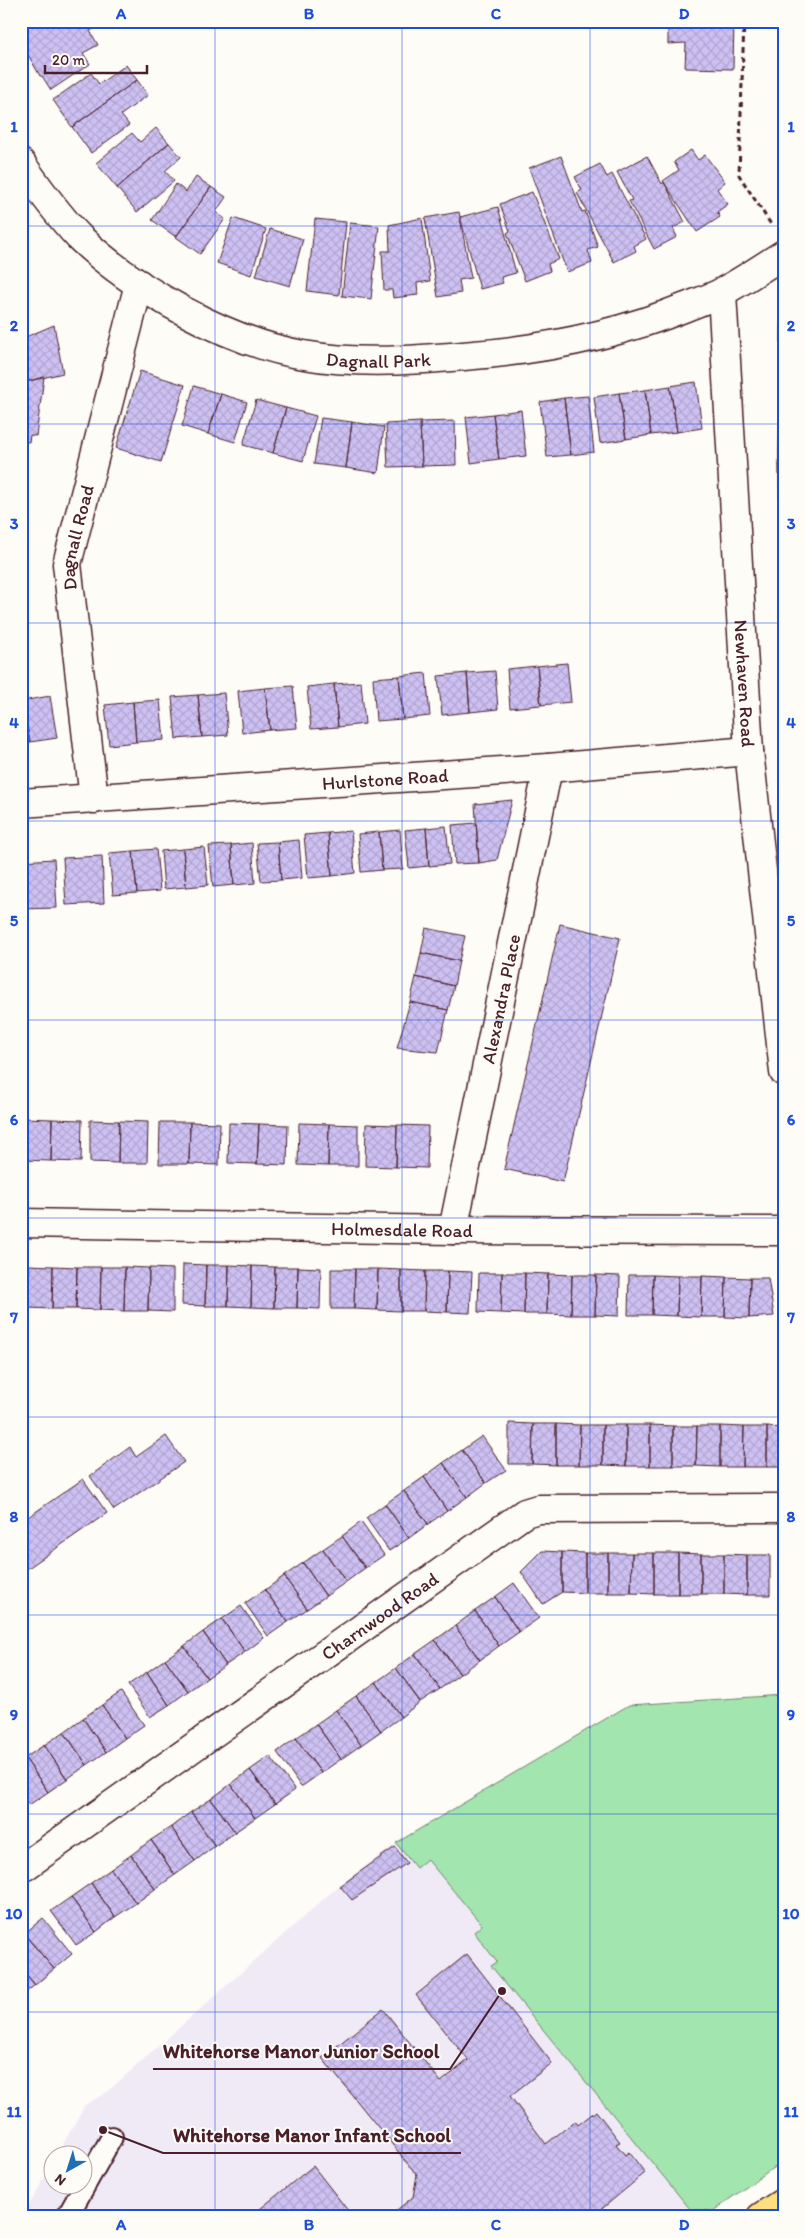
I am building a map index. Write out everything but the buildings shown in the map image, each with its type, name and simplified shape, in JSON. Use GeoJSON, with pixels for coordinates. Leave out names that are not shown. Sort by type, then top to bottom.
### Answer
{"type":"FeatureCollection","features":[{"type":"Feature","properties":{"kind":"main road"},"geometry":{"type":"LineString","coordinates":[[761,2217],[784,2202]]}},
{"type":"Feature","properties":{"kind":"street","name":"Dagnall Park"},"geometry":{"type":"LineString","coordinates":[[21,163],[45,198],[80,237],[139,284],[194,317],[245,339],[303,355],[350,360],[419,360],[493,354],[567,343],[657,318],[722,293],[779,242]]}},
{"type":"Feature","properties":{"kind":"street","name":"Dagnall Road"},"geometry":{"type":"LineString","coordinates":[[94,799],[67,564],[139,284]]}},
{"type":"Feature","properties":{"kind":"street","name":"Newhaven Road"},"geometry":{"type":"LineString","coordinates":[[722,293],[749,751],[784,1072]]}},
{"type":"Feature","properties":{"kind":"street","name":"Hurlstone Road"},"geometry":{"type":"LineString","coordinates":[[21,803],[548,768],[749,751]]}},
{"type":"Feature","properties":{"kind":"street","name":"Alexandra Place"},"geometry":{"type":"LineString","coordinates":[[453,1230],[548,768]]}},
{"type":"Feature","properties":{"kind":"street","name":"Holmesdale Road"},"geometry":{"type":"LineString","coordinates":[[21,1223],[453,1230],[784,1231]]}},
{"type":"Feature","properties":{"kind":"street","name":"Charnwood Road"},"geometry":{"type":"LineString","coordinates":[[21,1868],[525,1513],[538,1509],[784,1508]]}},
{"type":"Feature","properties":{"kind":"lane"},"geometry":{"type":"LineString","coordinates":[[67,2217],[112,2137]]}},
{"type":"Feature","properties":{"kind":"path"},"geometry":{"type":"LineString","coordinates":[[744,21],[739,175],[779,242]]}},
{"type":"Feature","properties":{"kind":"shaded area"},"geometry":{"type":"Polygon","coordinates":[[[784,1695],[784,2160],[713,2211],[690,2209],[677,2217],[23,2217],[42,2182],[42,2196],[92,2196],[92,2146],[62,2146],[85,2105],[106,2093],[336,1888],[402,1839],[629,1705],[784,1695]]]}},
{"type":"Feature","properties":{"kind":"green space"},"geometry":{"type":"Polygon","coordinates":[[[784,1695],[784,2160],[713,2211],[690,2209],[491,1966],[497,1962],[474,1932],[482,1925],[427,1859],[416,1868],[396,1843],[629,1705],[784,1695]]]}},
{"type":"Feature","properties":{"kind":"railway"},"geometry":{"type":"LineString","coordinates":[[784,299],[781,456],[784,661]]}},
{"type":"Feature","properties":{"kind":"place","name":"Whitehorse Manor Junior School"},"geometry":{"type":"Point","coordinates":[502,1991]}},
{"type":"Feature","properties":{"kind":"place","name":"Whitehorse Manor Infant School"},"geometry":{"type":"Point","coordinates":[103,2130]}}]}
